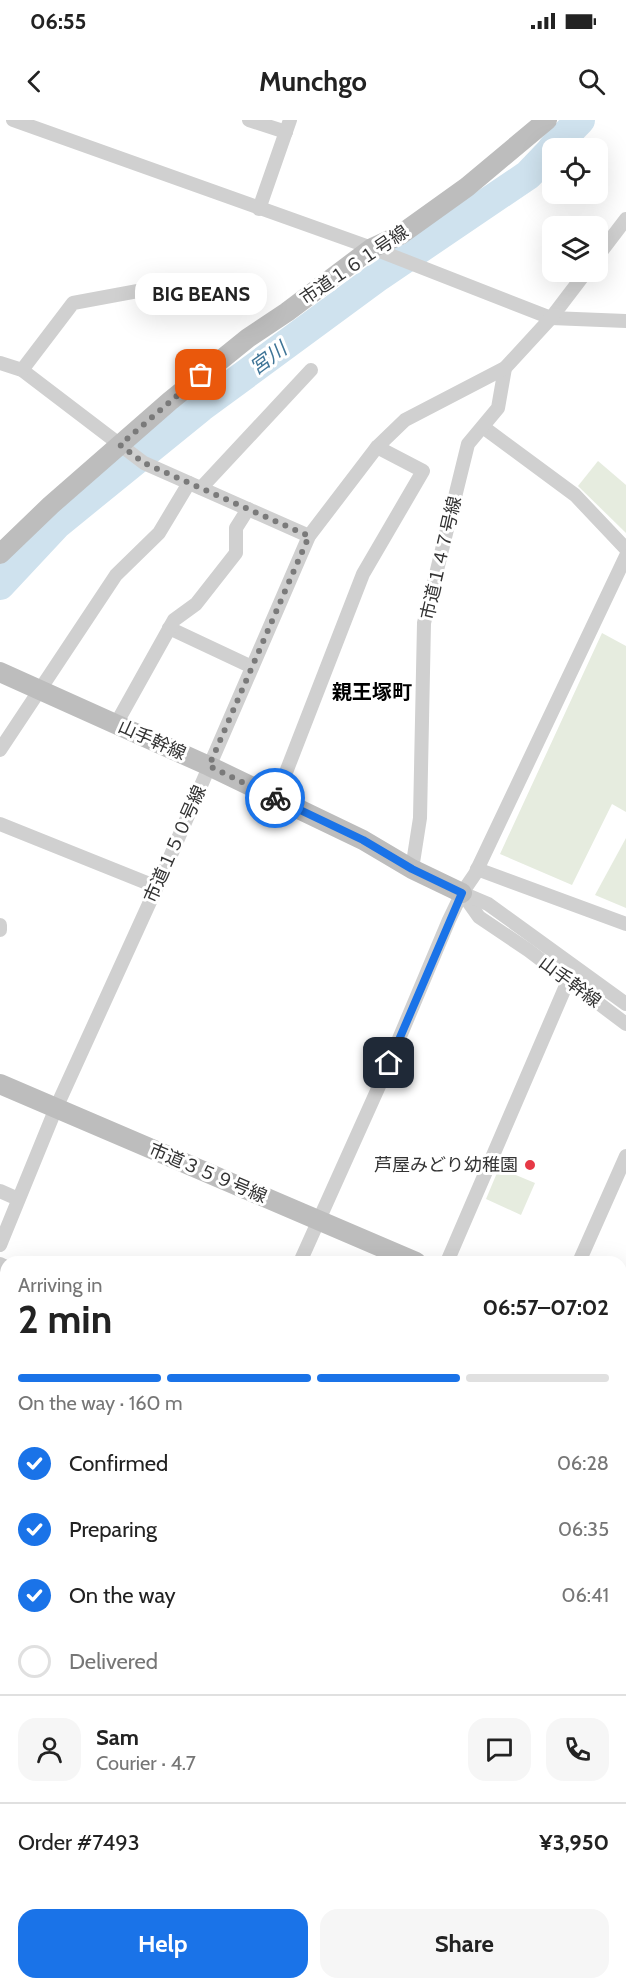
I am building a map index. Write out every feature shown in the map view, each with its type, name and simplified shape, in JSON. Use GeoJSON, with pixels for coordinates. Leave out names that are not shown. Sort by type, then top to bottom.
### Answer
{"type":"FeatureCollection","features":[{"type":"Feature","properties":{"kind":"street"},"geometry":{"type":"LineString","coordinates":[[13,120],[381,252],[551,318],[626,321]]}},
{"type":"Feature","properties":{"kind":"street"},"geometry":{"type":"LineString","coordinates":[[249,120],[288,126],[259,209]]}},
{"type":"Feature","properties":{"kind":"street","name":"市道１６１号線"},"geometry":{"type":"LineString","coordinates":[[0,554],[51,505],[133,454],[248,338],[381,252],[400,235],[467,187],[547,120]]}},
{"type":"Feature","properties":{"kind":"street"},"geometry":{"type":"LineString","coordinates":[[608,243],[626,219]]}},
{"type":"Feature","properties":{"kind":"street","name":"市道１５０号線"},"geometry":{"type":"LineString","coordinates":[[0,1245],[56,1108],[157,887],[309,536],[377,447],[405,420],[505,368],[551,318],[578,282]]}},
{"type":"Feature","properties":{"kind":"street"},"geometry":{"type":"LineString","coordinates":[[22,370],[73,303],[154,288]]}},
{"type":"Feature","properties":{"kind":"street"},"geometry":{"type":"LineString","coordinates":[[0,363],[22,370],[133,454],[195,485],[309,536]]}},
{"type":"Feature","properties":{"kind":"street","name":"市道１４７号線"},"geometry":{"type":"LineString","coordinates":[[412,869],[420,818],[424,623],[468,444],[498,408],[505,368]]}},
{"type":"Feature","properties":{"kind":"street"},"geometry":{"type":"LineString","coordinates":[[0,750],[116,575],[159,533],[195,485],[311,370]]}},
{"type":"Feature","properties":{"kind":"street"},"geometry":{"type":"LineString","coordinates":[[483,427],[575,495],[626,549]]}},
{"type":"Feature","properties":{"kind":"street"},"geometry":{"type":"LineString","coordinates":[[276,798],[363,574],[423,471],[377,447]]}},
{"type":"Feature","properties":{"kind":"street"},"geometry":{"type":"LineString","coordinates":[[116,724],[174,620],[196,604],[236,553],[236,528],[248,509]]}},
{"type":"Feature","properties":{"kind":"street"},"geometry":{"type":"LineString","coordinates":[[303,1256],[462,893],[477,869],[620,580],[626,556]]}},
{"type":"Feature","properties":{"kind":"street"},"geometry":{"type":"LineString","coordinates":[[170,628],[252,667]]}},
{"type":"Feature","properties":{"kind":"street","name":"山手幹線"},"geometry":{"type":"LineString","coordinates":[[0,672],[209,766],[363,840],[412,869],[488,904],[626,1004]]}},
{"type":"Feature","properties":{"kind":"street"},"geometry":{"type":"LineString","coordinates":[[0,824],[157,887]]}},
{"type":"Feature","properties":{"kind":"street"},"geometry":{"type":"LineString","coordinates":[[477,869],[626,924]]}},
{"type":"Feature","properties":{"kind":"street","name":"山手幹線"},"geometry":{"type":"LineString","coordinates":[[462,893],[480,917],[626,1024]]}},
{"type":"Feature","properties":{"kind":"street"},"geometry":{"type":"LineString","coordinates":[[450,1256],[568,981]]}},
{"type":"Feature","properties":{"kind":"street","name":"市道３５９号線"},"geometry":{"type":"LineString","coordinates":[[0,1084],[402,1256]]}},
{"type":"Feature","properties":{"kind":"street"},"geometry":{"type":"LineString","coordinates":[[582,1256],[626,1156]]}},
{"type":"Feature","properties":{"kind":"street"},"geometry":{"type":"LineString","coordinates":[[0,1191],[18,1199]]}},
{"type":"Feature","properties":{"kind":"shaded area"},"geometry":{"type":"Polygon","coordinates":[[[598,461],[626,485],[626,533],[578,486],[598,461]]]}},
{"type":"Feature","properties":{"kind":"shaded area"},"geometry":{"type":"Polygon","coordinates":[[[602,633],[626,646],[626,812],[612,804],[572,885],[500,854],[602,633]]]}},
{"type":"Feature","properties":{"kind":"shaded area"},"geometry":{"type":"Polygon","coordinates":[[[626,838],[626,908],[595,895],[626,838]]]}},
{"type":"Feature","properties":{"kind":"shaded area"},"geometry":{"type":"Polygon","coordinates":[[[499,1168],[535,1183],[521,1215],[486,1199],[499,1168]]]}},
{"type":"Feature","properties":{"kind":"waterway","name":"宮川"},"geometry":{"type":"LineString","coordinates":[[563,138],[580,120]]}},
{"type":"Feature","properties":{"kind":"waterway","name":"宮川"},"geometry":{"type":"LineString","coordinates":[[0,585],[57,524],[201,407],[379,276],[528,175],[542,160]]}},
{"type":"Feature","properties":{"kind":"way so far"},"geometry":{"type":"LineString","coordinates":[[201,375],[120,445],[144,463],[309,536],[209,766],[275,798]]}},
{"type":"Feature","properties":{"kind":"place","name":"BIG BEANS"},"geometry":{"type":"Point","coordinates":[201,375]}},
{"type":"Feature","properties":{"kind":"place","name":"芦屋みどり幼稚園"},"geometry":{"type":"Point","coordinates":[530,1165]}},
{"type":"Feature","properties":{"kind":"district","name":"親王塚町"},"geometry":{"type":"Point","coordinates":[372,692]}},
{"type":"Feature","properties":{"kind":"route"},"geometry":{"type":"LineString","coordinates":[[275,798],[363,840],[412,869],[462,893],[389,1063]]}}]}
